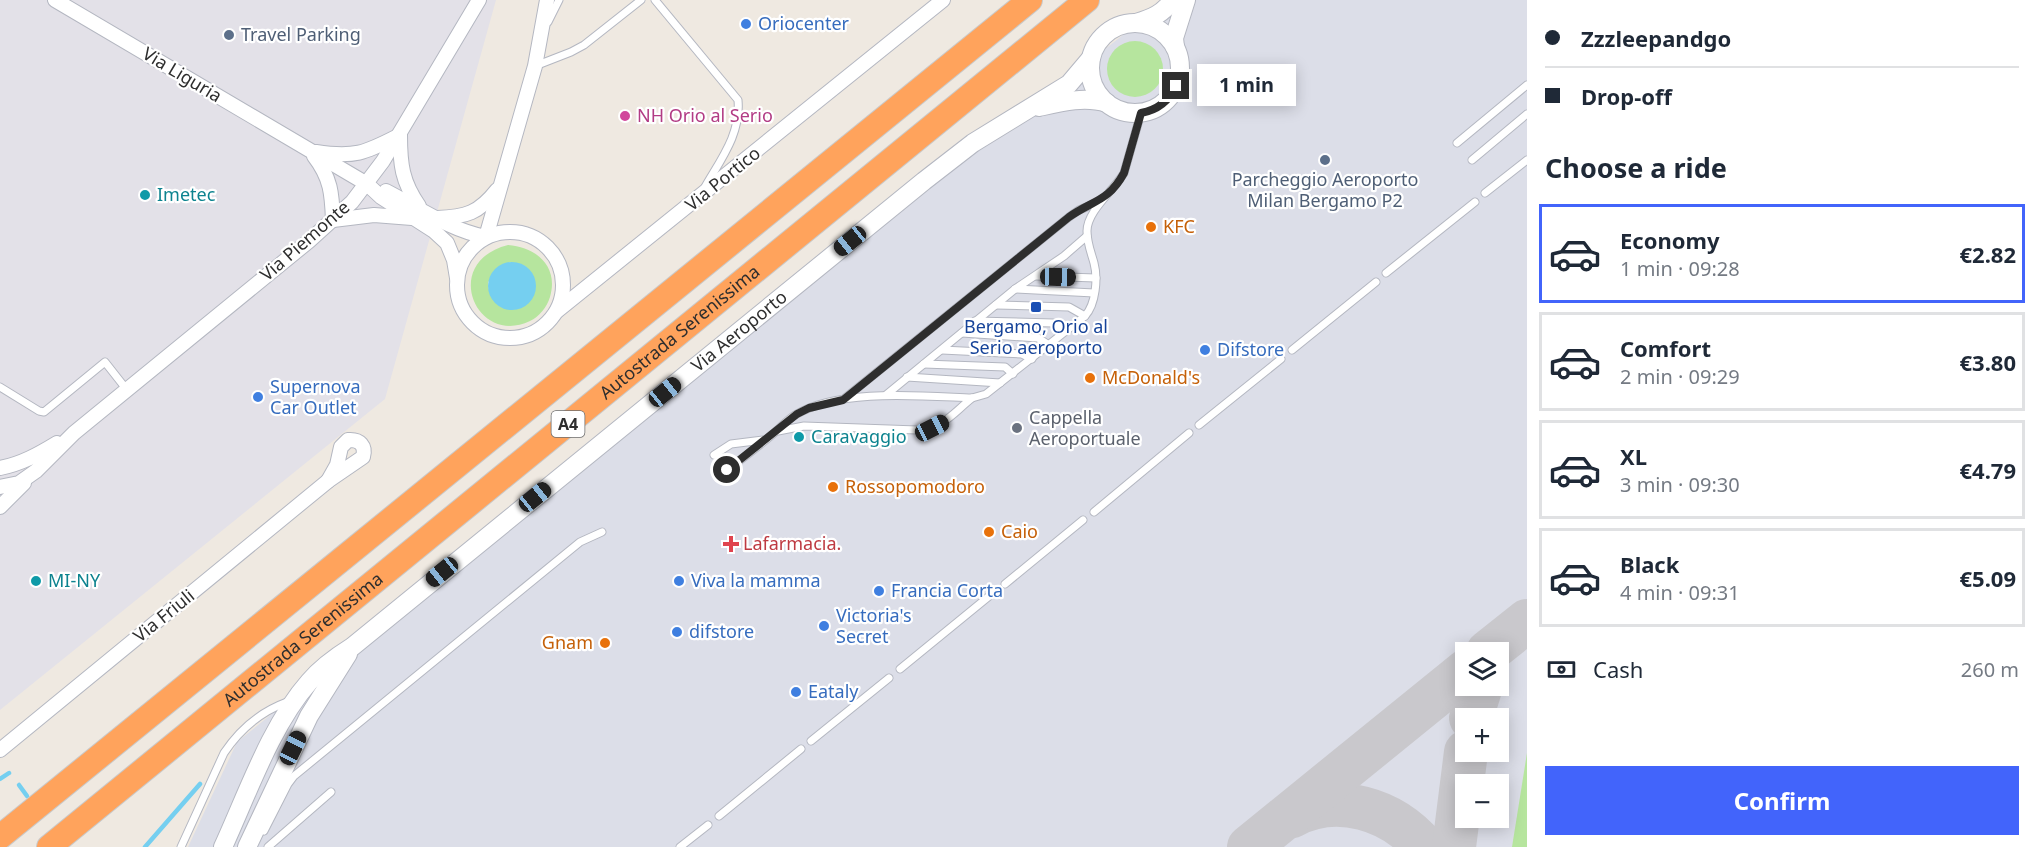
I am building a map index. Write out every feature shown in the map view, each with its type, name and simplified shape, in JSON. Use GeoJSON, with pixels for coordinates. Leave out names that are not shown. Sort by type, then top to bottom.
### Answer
{"type":"FeatureCollection","features":[{"type":"Feature","properties":{"kind":"highway","name":"Autostrada Serenissima"},"geometry":{"type":"LineString","coordinates":[[0,837],[1030,0]]}},
{"type":"Feature","properties":{"kind":"highway","name":"Autostrada Serenissima"},"geometry":{"type":"LineString","coordinates":[[49,847],[1087,0]]}},
{"type":"Feature","properties":{"kind":"main road"},"geometry":{"type":"LineString","coordinates":[[1173,0],[1162,13],[1154,18],[1121,26],[1108,33],[1097,44],[1091,58],[1092,80],[1097,93],[1119,111],[1148,112],[1162,104],[1176,86],[1180,66],[1174,38],[1186,0]]}},
{"type":"Feature","properties":{"kind":"main road"},"geometry":{"type":"LineString","coordinates":[[1136,23],[1159,30],[1175,47]]}},
{"type":"Feature","properties":{"kind":"main road","name":"Via Aeroporto"},"geometry":{"type":"LineString","coordinates":[[223,847],[277,728],[293,703],[322,669],[352,647],[924,181],[973,143],[1068,84],[1091,58]]}},
{"type":"Feature","properties":{"kind":"main road","name":"Via Aeroporto"},"geometry":{"type":"LineString","coordinates":[[1020,112],[1082,100],[1094,99],[1107,103]]}},
{"type":"Feature","properties":{"kind":"main road","name":"Via Aeroporto"},"geometry":{"type":"LineString","coordinates":[[254,842],[309,716],[352,647]]}},
{"type":"Feature","properties":{"kind":"street","name":"Via Liguria"},"geometry":{"type":"LineString","coordinates":[[55,0],[367,184],[381,197],[417,213],[437,218],[466,233],[486,237]]}},
{"type":"Feature","properties":{"kind":"street","name":"Via Piemonte"},"geometry":{"type":"LineString","coordinates":[[0,487],[19,483],[36,471],[75,433],[333,220],[367,184],[400,135],[479,0]]}},
{"type":"Feature","properties":{"kind":"street"},"geometry":{"type":"LineString","coordinates":[[486,237],[534,66],[547,0]]}},
{"type":"Feature","properties":{"kind":"street","name":"Via Portico"},"geometry":{"type":"LineString","coordinates":[[557,311],[943,0]]}},
{"type":"Feature","properties":{"kind":"street","name":"Via Liguria"},"geometry":{"type":"LineString","coordinates":[[308,150],[340,155],[358,154],[378,147],[400,135],[404,182],[417,213],[447,243],[454,260],[457,278]]}},
{"type":"Feature","properties":{"kind":"street","name":"Via Liguria"},"geometry":{"type":"LineString","coordinates":[[308,150],[327,175],[331,187],[333,220],[417,213]]}},
{"type":"Feature","properties":{"kind":"street"},"geometry":{"type":"LineString","coordinates":[[437,218],[460,217],[473,212],[486,204],[500,185]]}},
{"type":"Feature","properties":{"kind":"street"},"geometry":{"type":"LineString","coordinates":[[515,231],[536,237],[545,244],[560,263],[564,288],[557,311],[542,328],[533,333],[514,338],[494,336],[484,332],[470,321],[461,306],[457,293],[460,266],[466,254],[486,237],[495,233],[515,231]]}},
{"type":"Feature","properties":{"kind":"street","name":"Via Piemonte"},"geometry":{"type":"LineString","coordinates":[[0,468],[37,456],[75,433]]}},
{"type":"Feature","properties":{"kind":"street"},"geometry":{"type":"LineString","coordinates":[[0,480],[14,465]]}},
{"type":"Feature","properties":{"kind":"street"},"geometry":{"type":"LineString","coordinates":[[0,507],[36,471]]}},
{"type":"Feature","properties":{"kind":"street","name":"Via Friuli"},"geometry":{"type":"LineString","coordinates":[[0,750],[328,481]]}},
{"type":"Feature","properties":{"kind":"lane"},"geometry":{"type":"LineString","coordinates":[[540,37],[559,0]]}},
{"type":"Feature","properties":{"kind":"lane"},"geometry":{"type":"LineString","coordinates":[[534,66],[584,45],[641,0]]}},
{"type":"Feature","properties":{"kind":"lane"},"geometry":{"type":"LineString","coordinates":[[656,1],[738,100],[739,120],[735,134],[696,200]]}},
{"type":"Feature","properties":{"kind":"lane"},"geometry":{"type":"LineString","coordinates":[[1457,143],[1527,85]]}},
{"type":"Feature","properties":{"kind":"lane"},"geometry":{"type":"LineString","coordinates":[[727,470],[797,414],[809,408],[843,400],[886,395],[972,398],[986,394],[1085,316],[1090,311],[1096,278],[1094,263],[1089,251],[1087,228],[1101,201],[1119,182],[1124,173],[1141,113]]}},
{"type":"Feature","properties":{"kind":"lane"},"geometry":{"type":"LineString","coordinates":[[1472,160],[1527,114]]}},
{"type":"Feature","properties":{"kind":"lane"},"geometry":{"type":"LineString","coordinates":[[1485,193],[1527,160]]}},
{"type":"Feature","properties":{"kind":"lane"},"geometry":{"type":"LineString","coordinates":[[843,400],[1069,217],[1101,201]]}},
{"type":"Feature","properties":{"kind":"lane"},"geometry":{"type":"LineString","coordinates":[[1386,273],[1475,202]]}},
{"type":"Feature","properties":{"kind":"lane"},"geometry":{"type":"LineString","coordinates":[[886,395],[1015,289],[1087,236]]}},
{"type":"Feature","properties":{"kind":"lane"},"geometry":{"type":"LineString","coordinates":[[1035,276],[1096,278]]}},
{"type":"Feature","properties":{"kind":"lane"},"geometry":{"type":"LineString","coordinates":[[1292,350],[1376,282]]}},
{"type":"Feature","properties":{"kind":"lane"},"geometry":{"type":"LineString","coordinates":[[1015,289],[1094,293]]}},
{"type":"Feature","properties":{"kind":"lane"},"geometry":{"type":"LineString","coordinates":[[996,305],[1069,307],[1085,316]]}},
{"type":"Feature","properties":{"kind":"lane"},"geometry":{"type":"LineString","coordinates":[[975,321],[1053,323],[1066,331]]}},
{"type":"Feature","properties":{"kind":"lane"},"geometry":{"type":"LineString","coordinates":[[962,333],[1038,339],[1049,345]]}},
{"type":"Feature","properties":{"kind":"lane"},"geometry":{"type":"LineString","coordinates":[[942,350],[1022,354],[1032,359]]}},
{"type":"Feature","properties":{"kind":"lane"},"geometry":{"type":"LineString","coordinates":[[1199,425],[1281,359]]}},
{"type":"Feature","properties":{"kind":"lane"},"geometry":{"type":"LineString","coordinates":[[0,387],[44,412],[105,362],[127,390]]}},
{"type":"Feature","properties":{"kind":"lane"},"geometry":{"type":"LineString","coordinates":[[924,364],[1005,367],[1013,374]]}},
{"type":"Feature","properties":{"kind":"lane"},"geometry":{"type":"LineString","coordinates":[[907,377],[1000,383]]}},
{"type":"Feature","properties":{"kind":"lane"},"geometry":{"type":"LineString","coordinates":[[775,432],[804,426],[917,430],[932,428],[944,422],[972,398]]}},
{"type":"Feature","properties":{"kind":"lane"},"geometry":{"type":"LineString","coordinates":[[1094,512],[1189,433]]}},
{"type":"Feature","properties":{"kind":"lane"},"geometry":{"type":"LineString","coordinates":[[714,455],[731,444],[765,439]]}},
{"type":"Feature","properties":{"kind":"lane"},"geometry":{"type":"LineString","coordinates":[[1005,584],[1083,520]]}},
{"type":"Feature","properties":{"kind":"lane"},"geometry":{"type":"LineString","coordinates":[[254,842],[294,776],[572,549],[602,532]]}},
{"type":"Feature","properties":{"kind":"lane"},"geometry":{"type":"LineString","coordinates":[[900,669],[993,593]]}},
{"type":"Feature","properties":{"kind":"lane"},"geometry":{"type":"LineString","coordinates":[[811,741],[890,678]]}},
{"type":"Feature","properties":{"kind":"lane"},"geometry":{"type":"LineString","coordinates":[[181,847],[224,753],[249,723],[270,711],[293,703]]}},
{"type":"Feature","properties":{"kind":"lane"},"geometry":{"type":"LineString","coordinates":[[719,816],[801,749]]}},
{"type":"Feature","properties":{"kind":"lane"},"geometry":{"type":"LineString","coordinates":[[268,847],[331,792]]}},
{"type":"Feature","properties":{"kind":"lane"},"geometry":{"type":"LineString","coordinates":[[680,847],[708,825]]}},
{"type":"Feature","properties":{"kind":"shaded area"},"geometry":{"type":"Polygon","coordinates":[[[0,0],[496,0],[385,399],[0,710],[0,0]]]}},
{"type":"Feature","properties":{"kind":"shaded area"},"geometry":{"type":"Polygon","coordinates":[[[1167,0],[1527,0],[1527,847],[188,847],[237,742],[517,516],[1167,0]]]}},
{"type":"Feature","properties":{"kind":"green space"},"geometry":{"type":"Polygon","coordinates":[[[1135,41],[1146,43],[1155,49],[1161,58],[1163,69],[1161,80],[1155,89],[1146,95],[1135,97],[1124,95],[1115,89],[1109,80],[1107,69],[1109,58],[1115,49],[1124,43],[1135,41]]]}},
{"type":"Feature","properties":{"kind":"green space"},"geometry":{"type":"Polygon","coordinates":[[[508,245],[528,250],[543,260],[548,267],[552,286],[547,304],[536,317],[511,326],[494,322],[481,313],[473,299],[471,283],[475,268],[487,254],[508,245]],[[510,262],[488,282],[490,294],[496,303],[506,308],[518,309],[534,278],[525,266],[510,262]]]}},
{"type":"Feature","properties":{"kind":"green space"},"geometry":{"type":"Polygon","coordinates":[[[1527,753],[1527,847],[1512,847],[1527,753]]]}},
{"type":"Feature","properties":{"kind":"water"},"geometry":{"type":"Polygon","coordinates":[[[512,262],[529,269],[536,286],[529,303],[512,310],[495,303],[488,286],[495,269],[512,262]]]}},
{"type":"Feature","properties":{"kind":"waterway"},"geometry":{"type":"LineString","coordinates":[[0,779],[9,773]]}},
{"type":"Feature","properties":{"kind":"waterway"},"geometry":{"type":"LineString","coordinates":[[145,847],[200,784]]}},
{"type":"Feature","properties":{"kind":"waterway"},"geometry":{"type":"LineString","coordinates":[[19,785],[27,796]]}},
{"type":"Feature","properties":{"kind":"taxiway"},"geometry":{"type":"LineString","coordinates":[[1501,642],[1527,621]]}},
{"type":"Feature","properties":{"kind":"taxiway"},"geometry":{"type":"LineString","coordinates":[[1249,847],[1455,680]]}},
{"type":"Feature","properties":{"kind":"taxiway"},"geometry":{"type":"LineString","coordinates":[[1474,708],[1478,696]]}},
{"type":"Feature","properties":{"kind":"taxiway"},"geometry":{"type":"LineString","coordinates":[[1454,847],[1465,762]]}},
{"type":"Feature","properties":{"kind":"taxiway"},"geometry":{"type":"LineString","coordinates":[[1292,816],[1327,805],[1363,808],[1396,823],[1424,847]]}},
{"type":"Feature","properties":{"kind":"place","name":"Oriocenter"},"geometry":{"type":"Point","coordinates":[746,24]}},
{"type":"Feature","properties":{"kind":"place","name":"Travel Parking"},"geometry":{"type":"Point","coordinates":[229,35]}},
{"type":"Feature","properties":{"kind":"place","name":"NH Orio al Serio"},"geometry":{"type":"Point","coordinates":[625,116]}},
{"type":"Feature","properties":{"kind":"place","name":"Parcheggio Aeroporto Milan Bergamo P2"},"geometry":{"type":"Point","coordinates":[1325,160]}},
{"type":"Feature","properties":{"kind":"place","name":"Imetec"},"geometry":{"type":"Point","coordinates":[145,195]}},
{"type":"Feature","properties":{"kind":"place","name":"KFC"},"geometry":{"type":"Point","coordinates":[1151,227]}},
{"type":"Feature","properties":{"kind":"place","name":"Bergamo, Orio al Serio aeroporto"},"geometry":{"type":"Point","coordinates":[1036,307]}},
{"type":"Feature","properties":{"kind":"place","name":"Difstore"},"geometry":{"type":"Point","coordinates":[1205,350]}},
{"type":"Feature","properties":{"kind":"place","name":"McDonald's"},"geometry":{"type":"Point","coordinates":[1090,378]}},
{"type":"Feature","properties":{"kind":"place","name":"Supernova Car Outlet"},"geometry":{"type":"Point","coordinates":[258,397]}},
{"type":"Feature","properties":{"kind":"place","name":"Cappella Aeroportuale"},"geometry":{"type":"Point","coordinates":[1017,428]}},
{"type":"Feature","properties":{"kind":"place","name":"Caravaggio"},"geometry":{"type":"Point","coordinates":[799,437]}},
{"type":"Feature","properties":{"kind":"place","name":"Rossopomodoro"},"geometry":{"type":"Point","coordinates":[833,487]}},
{"type":"Feature","properties":{"kind":"place","name":"Caio"},"geometry":{"type":"Point","coordinates":[989,532]}},
{"type":"Feature","properties":{"kind":"place","name":"Lafarmacia."},"geometry":{"type":"Point","coordinates":[731,544]}},
{"type":"Feature","properties":{"kind":"place","name":"MI-NY"},"geometry":{"type":"Point","coordinates":[36,581]}},
{"type":"Feature","properties":{"kind":"place","name":"Viva la mamma"},"geometry":{"type":"Point","coordinates":[679,581]}},
{"type":"Feature","properties":{"kind":"place","name":"Francia Corta"},"geometry":{"type":"Point","coordinates":[879,591]}},
{"type":"Feature","properties":{"kind":"place","name":"Victoria's Secret"},"geometry":{"type":"Point","coordinates":[824,626]}},
{"type":"Feature","properties":{"kind":"place","name":"difstore"},"geometry":{"type":"Point","coordinates":[677,632]}},
{"type":"Feature","properties":{"kind":"place","name":"Gnam"},"geometry":{"type":"Point","coordinates":[605,643]}},
{"type":"Feature","properties":{"kind":"place","name":"Eataly"},"geometry":{"type":"Point","coordinates":[796,692]}},
{"type":"Feature","properties":{"kind":"route"},"geometry":{"type":"LineString","coordinates":[[727,470],[797,414],[809,408],[843,400],[1069,217],[1090,204],[1101,201],[1119,182],[1124,173],[1141,113],[1148,112],[1162,104],[1173,93],[1176,86]]}}]}
